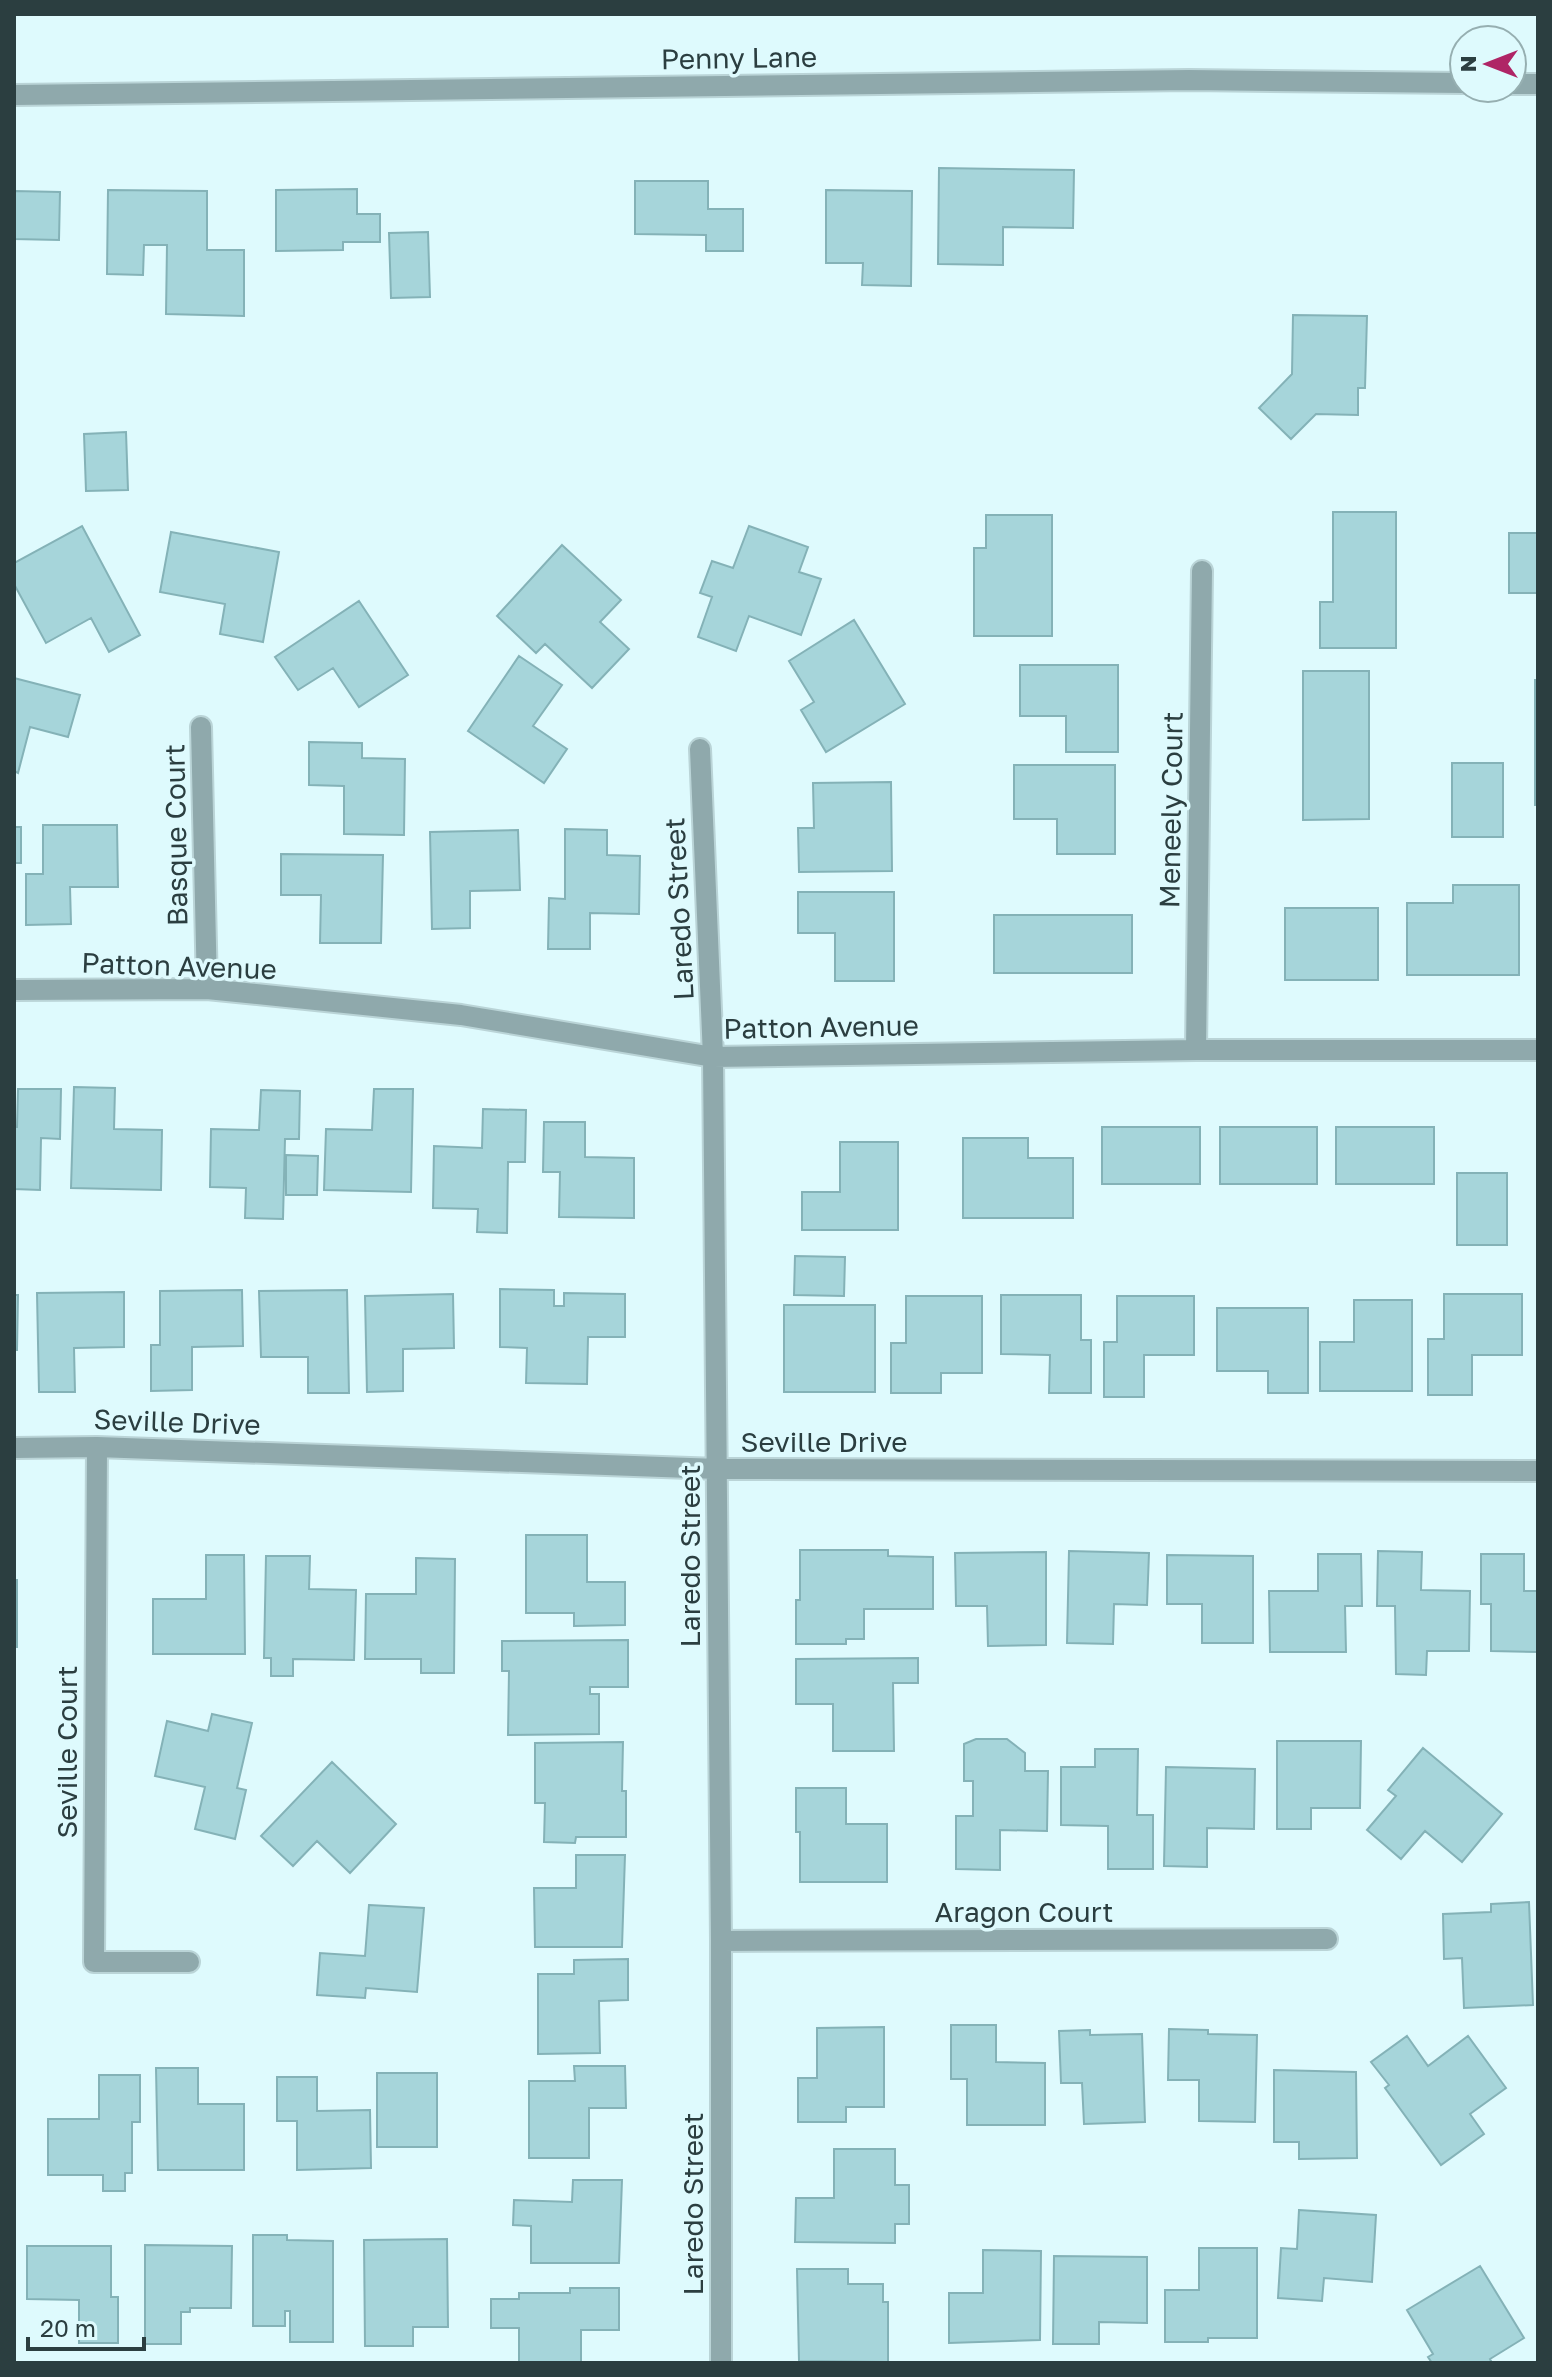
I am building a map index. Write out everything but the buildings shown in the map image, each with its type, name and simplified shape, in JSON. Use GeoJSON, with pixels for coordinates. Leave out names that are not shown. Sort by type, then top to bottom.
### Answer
{"type":"FeatureCollection","features":[{"type":"Feature","properties":{"kind":"street","name":"Penny Lane"},"geometry":{"type":"LineString","coordinates":[[14,95],[1189,80],[1448,83]]}},
{"type":"Feature","properties":{"kind":"street","name":"Meneely Court"},"geometry":{"type":"LineString","coordinates":[[1196,1050],[1202,571]]}},
{"type":"Feature","properties":{"kind":"street","name":"Basque Court"},"geometry":{"type":"LineString","coordinates":[[201,727],[207,989]]}},
{"type":"Feature","properties":{"kind":"street","name":"Laredo Street"},"geometry":{"type":"LineString","coordinates":[[700,749],[713,1057],[721,1941],[721,2363]]}},
{"type":"Feature","properties":{"kind":"street","name":"Patton Avenue"},"geometry":{"type":"LineString","coordinates":[[14,990],[207,989],[461,1015],[713,1057],[1196,1050],[1538,1050]]}},
{"type":"Feature","properties":{"kind":"street","name":"Seville Drive"},"geometry":{"type":"LineString","coordinates":[[14,1448],[97,1447],[718,1469],[1538,1471]]}},
{"type":"Feature","properties":{"kind":"street","name":"Seville Court"},"geometry":{"type":"LineString","coordinates":[[97,1447],[94,1962],[189,1962]]}},
{"type":"Feature","properties":{"kind":"street","name":"Aragon Court"},"geometry":{"type":"LineString","coordinates":[[721,1941],[1327,1939]]}}]}
